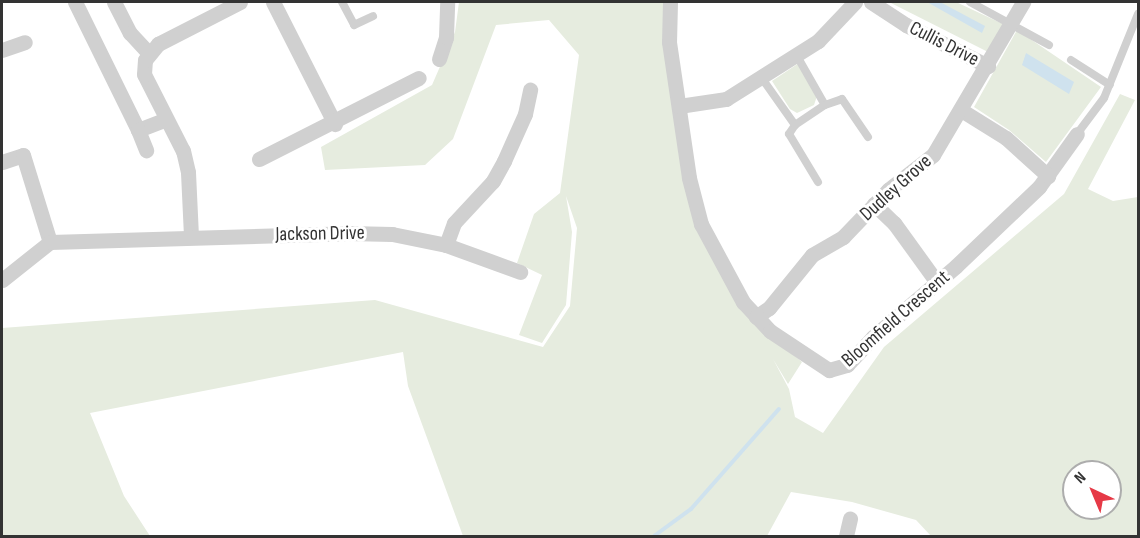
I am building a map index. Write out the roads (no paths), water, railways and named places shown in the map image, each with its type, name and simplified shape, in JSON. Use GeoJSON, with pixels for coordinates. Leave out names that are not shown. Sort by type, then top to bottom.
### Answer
{"type":"FeatureCollection","features":[{"type":"Feature","properties":{"kind":"street"},"geometry":{"type":"LineString","coordinates":[[75,2],[146,150]]}},
{"type":"Feature","properties":{"kind":"street"},"geometry":{"type":"LineString","coordinates":[[114,2],[130,33],[148,52]]}},
{"type":"Feature","properties":{"kind":"street"},"geometry":{"type":"LineString","coordinates":[[148,52],[240,2]]}},
{"type":"Feature","properties":{"kind":"street"},"geometry":{"type":"LineString","coordinates":[[273,2],[335,124]]}},
{"type":"Feature","properties":{"kind":"street"},"geometry":{"type":"LineString","coordinates":[[439,59],[446,37],[447,2]]}},
{"type":"Feature","properties":{"kind":"street","name":"Bloomfield Crescent"},"geometry":{"type":"LineString","coordinates":[[670,2],[669,42],[689,178],[701,224],[743,302],[770,331],[817,364],[837,370],[1048,176],[1077,134]]}},
{"type":"Feature","properties":{"kind":"street"},"geometry":{"type":"LineString","coordinates":[[679,106],[726,99],[797,56],[833,29],[855,2]]}},
{"type":"Feature","properties":{"kind":"street","name":"Cullis Drive"},"geometry":{"type":"LineString","coordinates":[[875,2],[906,25],[988,66]]}},
{"type":"Feature","properties":{"kind":"street","name":"Dudley Grove"},"geometry":{"type":"LineString","coordinates":[[756,317],[769,308],[812,255],[843,237],[874,204],[933,155],[988,66],[1023,2]]}},
{"type":"Feature","properties":{"kind":"street"},"geometry":{"type":"LineString","coordinates":[[2,50],[25,42]]}},
{"type":"Feature","properties":{"kind":"street"},"geometry":{"type":"LineString","coordinates":[[148,52],[144,74],[188,172],[191,236]]}},
{"type":"Feature","properties":{"kind":"street"},"geometry":{"type":"LineString","coordinates":[[259,159],[335,124],[419,78]]}},
{"type":"Feature","properties":{"kind":"street"},"geometry":{"type":"LineString","coordinates":[[446,245],[454,223],[493,181],[504,161],[525,114],[530,90]]}},
{"type":"Feature","properties":{"kind":"street"},"geometry":{"type":"LineString","coordinates":[[961,110],[1006,138],[1048,176]]}},
{"type":"Feature","properties":{"kind":"street"},"geometry":{"type":"LineString","coordinates":[[138,130],[166,119]]}},
{"type":"Feature","properties":{"kind":"street"},"geometry":{"type":"LineString","coordinates":[[2,162],[23,155],[50,242],[2,280]]}},
{"type":"Feature","properties":{"kind":"street"},"geometry":{"type":"LineString","coordinates":[[874,204],[894,223],[936,281]]}},
{"type":"Feature","properties":{"kind":"street","name":"Jackson Drive"},"geometry":{"type":"LineString","coordinates":[[50,242],[191,236],[392,234],[446,245],[520,272]]}},
{"type":"Feature","properties":{"kind":"street"},"geometry":{"type":"LineString","coordinates":[[846,537],[850,518]]}},
{"type":"Feature","properties":{"kind":"lane"},"geometry":{"type":"LineString","coordinates":[[342,2],[354,26],[373,16]]}},
{"type":"Feature","properties":{"kind":"lane"},"geometry":{"type":"LineString","coordinates":[[970,2],[1049,45]]}},
{"type":"Feature","properties":{"kind":"lane"},"geometry":{"type":"LineString","coordinates":[[1077,134],[1104,98],[1138,14]]}},
{"type":"Feature","properties":{"kind":"lane"},"geometry":{"type":"LineString","coordinates":[[797,56],[825,105]]}},
{"type":"Feature","properties":{"kind":"lane"},"geometry":{"type":"LineString","coordinates":[[1071,60],[1110,85]]}},
{"type":"Feature","properties":{"kind":"lane"},"geometry":{"type":"LineString","coordinates":[[761,77],[795,125]]}},
{"type":"Feature","properties":{"kind":"lane"},"geometry":{"type":"LineString","coordinates":[[818,182],[789,134],[795,125],[825,105],[842,99],[868,137]]}},
{"type":"Feature","properties":{"kind":"water"},"geometry":{"type":"Polygon","coordinates":[[[927,2],[940,2],[985,26],[982,33],[927,2]]]}},
{"type":"Feature","properties":{"kind":"water"},"geometry":{"type":"Polygon","coordinates":[[[1026,53],[1074,82],[1069,94],[1022,65],[1026,53]]]}},
{"type":"Feature","properties":{"kind":"waterway"},"geometry":{"type":"LineString","coordinates":[[654,536],[691,509],[779,409]]}}]}
